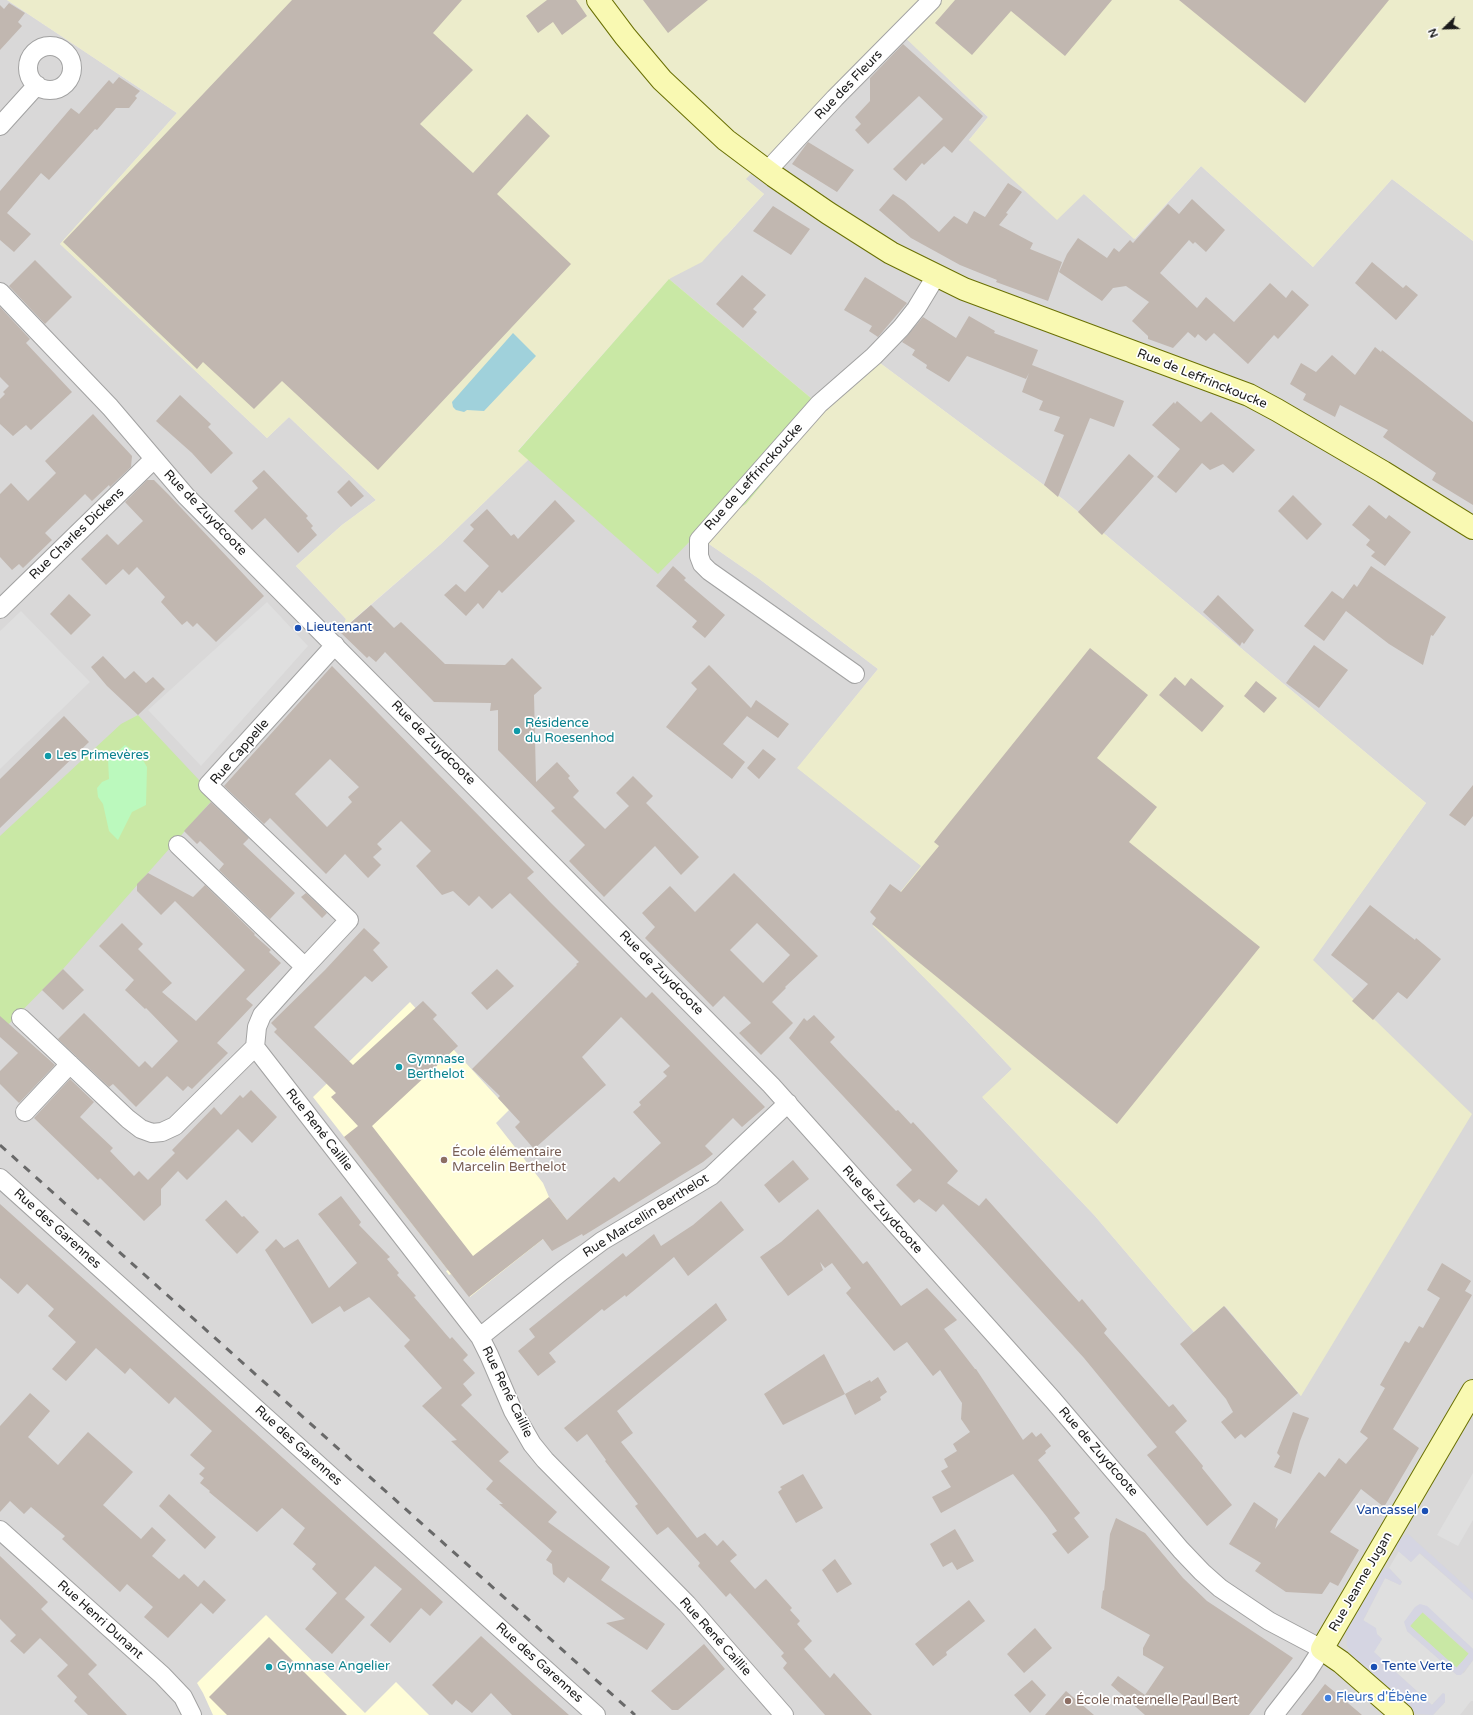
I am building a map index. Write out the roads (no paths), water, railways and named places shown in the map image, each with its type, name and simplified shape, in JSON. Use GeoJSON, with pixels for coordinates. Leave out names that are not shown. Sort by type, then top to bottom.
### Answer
{"type":"FeatureCollection","features":[{"type":"Feature","properties":{"kind":"street","name":"Rue de Leffrinckoucke"},"geometry":{"type":"LineString","coordinates":[[598,0],[651,68],[676,94],[726,140],[767,171],[861,234],[906,261],[976,294],[1249,395],[1384,472],[1473,528]]}},
{"type":"Feature","properties":{"kind":"street","name":"Rue des Fleurs"},"geometry":{"type":"LineString","coordinates":[[767,171],[822,112],[932,0]]}},
{"type":"Feature","properties":{"kind":"street"},"geometry":{"type":"LineString","coordinates":[[0,126],[36,85]]}},
{"type":"Feature","properties":{"kind":"street","name":"Rue de Leffrinckoucke"},"geometry":{"type":"LineString","coordinates":[[855,674],[709,571],[702,564],[699,556],[699,540],[818,404],[874,356],[901,328],[916,309],[936,276]]}},
{"type":"Feature","properties":{"kind":"street","name":"Rue de Zuydcoote"},"geometry":{"type":"LineString","coordinates":[[0,292],[110,407],[186,496],[585,896],[788,1103],[1053,1400],[1181,1550],[1202,1572],[1220,1588],[1269,1621],[1322,1649]]}},
{"type":"Feature","properties":{"kind":"street","name":"Rue Charles Dickens"},"geometry":{"type":"LineString","coordinates":[[0,609],[154,459]]}},
{"type":"Feature","properties":{"kind":"street","name":"Rue Cappelle"},"geometry":{"type":"LineString","coordinates":[[305,967],[350,920],[208,785],[335,645]]}},
{"type":"Feature","properties":{"kind":"street"},"geometry":{"type":"LineString","coordinates":[[21,1018],[135,1126],[152,1133],[162,1132],[175,1126],[255,1047],[257,1027],[262,1015],[305,967],[178,845]]}},
{"type":"Feature","properties":{"kind":"street","name":"Rue René Caillie"},"geometry":{"type":"LineString","coordinates":[[255,1047],[480,1337],[490,1355],[513,1411],[526,1435],[539,1453],[687,1604],[784,1715]]}},
{"type":"Feature","properties":{"kind":"street"},"geometry":{"type":"LineString","coordinates":[[25,1112],[70,1064]]}},
{"type":"Feature","properties":{"kind":"street","name":"Rue Marcellin Berthelot"},"geometry":{"type":"LineString","coordinates":[[480,1337],[562,1271],[602,1242],[711,1176],[788,1103]]}},
{"type":"Feature","properties":{"kind":"street","name":"Rue des Garennes"},"geometry":{"type":"LineString","coordinates":[[0,1178],[596,1715]]}},
{"type":"Feature","properties":{"kind":"street","name":"Rue Jeanne Jugan"},"geometry":{"type":"LineString","coordinates":[[1322,1649],[1473,1391]]}},
{"type":"Feature","properties":{"kind":"street","name":"Rue Henri Dunant"},"geometry":{"type":"LineString","coordinates":[[0,1530],[162,1675],[183,1697],[192,1715]]}},
{"type":"Feature","properties":{"kind":"street"},"geometry":{"type":"LineString","coordinates":[[1274,1715],[1306,1674],[1322,1649],[1341,1662],[1402,1715]]}},
{"type":"Feature","properties":{"kind":"water"},"geometry":{"type":"Polygon","coordinates":[[[513,333],[536,356],[484,411],[467,410],[464,412],[456,410],[453,407],[452,402],[513,333]]]}},
{"type":"Feature","properties":{"kind":"railway"},"geometry":{"type":"LineString","coordinates":[[0,1145],[635,1715]]}},
{"type":"Feature","properties":{"kind":"place","name":"Lieutenant"},"geometry":{"type":"Point","coordinates":[298,628]}},
{"type":"Feature","properties":{"kind":"place","name":"Résidence du Roesenhod"},"geometry":{"type":"Point","coordinates":[517,731]}},
{"type":"Feature","properties":{"kind":"place","name":"Les Primevères"},"geometry":{"type":"Point","coordinates":[48,756]}},
{"type":"Feature","properties":{"kind":"place","name":"Gymnase Berthelot"},"geometry":{"type":"Point","coordinates":[399,1067]}},
{"type":"Feature","properties":{"kind":"place","name":"École élémentaire Marcelin Berthelot"},"geometry":{"type":"Point","coordinates":[444,1160]}},
{"type":"Feature","properties":{"kind":"place","name":"Vancassel"},"geometry":{"type":"Point","coordinates":[1425,1511]}},
{"type":"Feature","properties":{"kind":"place","name":"Gymnase Angelier"},"geometry":{"type":"Point","coordinates":[269,1667]}},
{"type":"Feature","properties":{"kind":"place","name":"Tente Verte"},"geometry":{"type":"Point","coordinates":[1374,1667]}},
{"type":"Feature","properties":{"kind":"place","name":"Fleurs d'Ébène"},"geometry":{"type":"Point","coordinates":[1328,1698]}},
{"type":"Feature","properties":{"kind":"place","name":"École maternelle Paul Bert"},"geometry":{"type":"Point","coordinates":[1068,1701]}}]}
